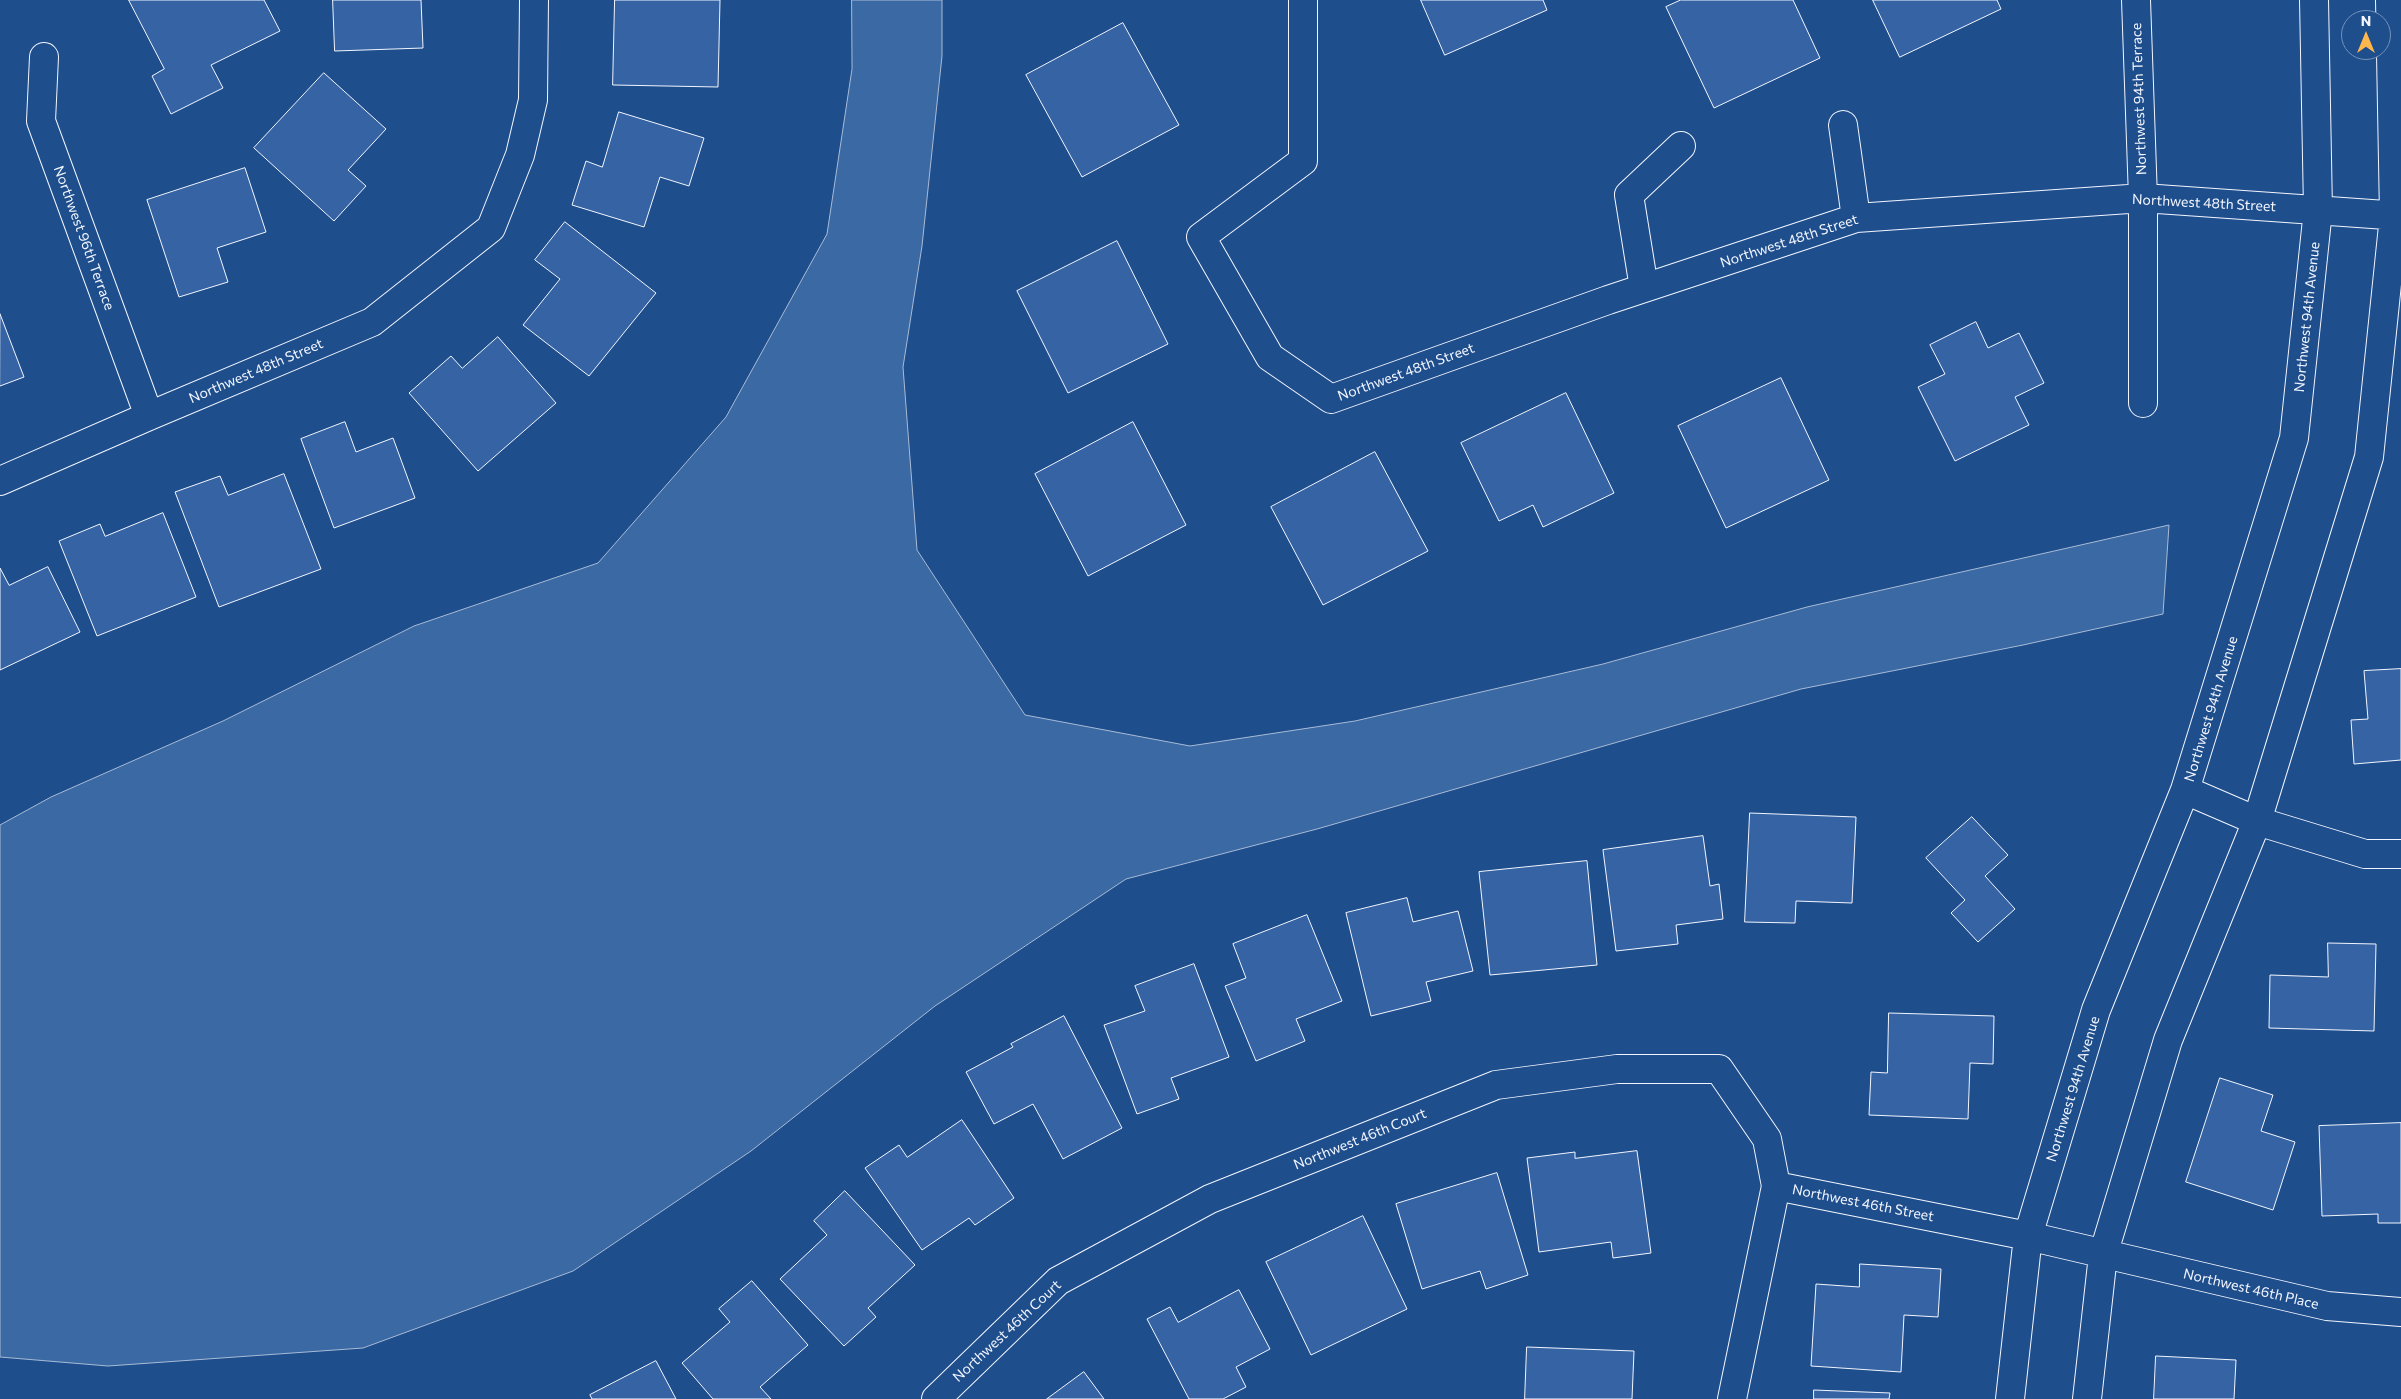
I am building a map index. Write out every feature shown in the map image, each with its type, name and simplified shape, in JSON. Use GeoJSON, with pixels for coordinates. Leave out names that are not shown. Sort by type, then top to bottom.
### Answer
{"type":"FeatureCollection","features":[{"type":"Feature","properties":{"kind":"street","name":"Northwest 48th Street"},"geometry":{"type":"LineString","coordinates":[[0,482],[149,416],[372,322],[491,228],[520,155],[533,100],[534,0]]}},
{"type":"Feature","properties":{"kind":"street","name":"Northwest 48th Street"},"geometry":{"type":"LineString","coordinates":[[1302,0],[1302,162],[1200,237],[1270,357],[1331,399],[1644,288],[1856,218],[2143,198],[2397,216]]}},
{"type":"Feature","properties":{"kind":"street","name":"Northwest 94th Terrace"},"geometry":{"type":"LineString","coordinates":[[2136,0],[2143,198],[2143,403]]}},
{"type":"Feature","properties":{"kind":"street","name":"Northwest 94th Avenue"},"geometry":{"type":"LineString","coordinates":[[2010,1399],[2028,1236],[2096,1010],[2185,790],[2294,438],[2318,210],[2314,0]]}},
{"type":"Feature","properties":{"kind":"street"},"geometry":{"type":"LineString","coordinates":[[2086,1399],[2103,1255],[2168,1040],[2257,821],[2369,456],[2397,216],[2390,0]]}},
{"type":"Feature","properties":{"kind":"street","name":"Northwest 96th Terrace"},"geometry":{"type":"LineString","coordinates":[[44,57],[41,121],[149,416]]}},
{"type":"Feature","properties":{"kind":"street"},"geometry":{"type":"LineString","coordinates":[[1843,125],[1856,218]]}},
{"type":"Feature","properties":{"kind":"street"},"geometry":{"type":"LineString","coordinates":[[1644,288],[1629,195],[1681,146]]}},
{"type":"Feature","properties":{"kind":"street"},"geometry":{"type":"LineString","coordinates":[[2185,790],[2257,821],[2365,854],[2401,854]]}},
{"type":"Feature","properties":{"kind":"street","name":"Northwest 46th Court"},"geometry":{"type":"LineString","coordinates":[[936,1399],[1058,1281],[1210,1199],[1496,1085],[1617,1069],[1719,1069],[1767,1139],[1776,1186]]}},
{"type":"Feature","properties":{"kind":"street","name":"Northwest 46th Street"},"geometry":{"type":"LineString","coordinates":[[1732,1399],[1776,1186],[2028,1236],[2103,1255]]}},
{"type":"Feature","properties":{"kind":"street","name":"Northwest 46th Place"},"geometry":{"type":"LineString","coordinates":[[2103,1255],[2326,1306],[2401,1312]]}},
{"type":"Feature","properties":{"kind":"water"},"geometry":{"type":"Polygon","coordinates":[[[852,0],[942,0],[942,56],[922,246],[903,367],[917,550],[1025,715],[1190,746],[1355,721],[1603,664],[1807,607],[2169,525],[2163,614],[2023,645],[1801,689],[1317,829],[1126,879],[935,1006],[751,1151],[573,1271],[363,1348],[108,1366],[0,1357],[0,825],[51,797],[223,721],[414,626],[598,563],[726,417],[827,234],[852,69],[852,0]]]}},
{"type":"Feature","properties":{"kind":"building"},"geometry":{"type":"Polygon","coordinates":[[[129,0],[264,0],[280,31],[211,65],[223,88],[171,114],[152,76],[164,69],[129,0]]]}},
{"type":"Feature","properties":{"kind":"building"},"geometry":{"type":"Polygon","coordinates":[[[333,0],[421,0],[423,48],[335,51],[333,0]]]}},
{"type":"Feature","properties":{"kind":"building"},"geometry":{"type":"Polygon","coordinates":[[[615,0],[720,0],[718,87],[613,85],[615,0]]]}},
{"type":"Feature","properties":{"kind":"building"},"geometry":{"type":"Polygon","coordinates":[[[1421,0],[1543,0],[1547,10],[1445,55],[1421,0]]]}},
{"type":"Feature","properties":{"kind":"building"},"geometry":{"type":"Polygon","coordinates":[[[1681,0],[1793,0],[1820,58],[1714,108],[1666,7],[1681,0]]]}},
{"type":"Feature","properties":{"kind":"building"},"geometry":{"type":"Polygon","coordinates":[[[1873,0],[1997,0],[2001,9],[1900,57],[1873,0]]]}},
{"type":"Feature","properties":{"kind":"building"},"geometry":{"type":"Polygon","coordinates":[[[1123,23],[1179,125],[1082,177],[1026,75],[1123,23]]]}},
{"type":"Feature","properties":{"kind":"building"},"geometry":{"type":"Polygon","coordinates":[[[324,73],[386,129],[348,170],[366,186],[334,221],[254,148],[324,73]]]}},
{"type":"Feature","properties":{"kind":"building"},"geometry":{"type":"Polygon","coordinates":[[[619,112],[704,138],[689,186],[660,177],[644,227],[572,205],[586,161],[602,167],[619,112]]]}},
{"type":"Feature","properties":{"kind":"building"},"geometry":{"type":"Polygon","coordinates":[[[245,168],[266,232],[217,248],[228,282],[179,297],[147,200],[245,168]]]}},
{"type":"Feature","properties":{"kind":"building"},"geometry":{"type":"Polygon","coordinates":[[[565,222],[656,293],[589,376],[523,325],[560,279],[535,260],[565,222]]]}},
{"type":"Feature","properties":{"kind":"building"},"geometry":{"type":"Polygon","coordinates":[[[1117,241],[1168,344],[1068,393],[1017,291],[1117,241]]]}},
{"type":"Feature","properties":{"kind":"building"},"geometry":{"type":"Polygon","coordinates":[[[0,314],[24,377],[0,386],[0,314]]]}},
{"type":"Feature","properties":{"kind":"building"},"geometry":{"type":"Polygon","coordinates":[[[1976,322],[1988,348],[2019,333],[2044,383],[2015,397],[2029,425],[1955,461],[1918,387],[1945,374],[1930,345],[1976,322]]]}},
{"type":"Feature","properties":{"kind":"building"},"geometry":{"type":"Polygon","coordinates":[[[498,337],[556,403],[478,471],[409,393],[451,356],[462,368],[498,337]]]}},
{"type":"Feature","properties":{"kind":"building"},"geometry":{"type":"Polygon","coordinates":[[[1781,378],[1829,480],[1726,528],[1678,426],[1781,378]]]}},
{"type":"Feature","properties":{"kind":"building"},"geometry":{"type":"Polygon","coordinates":[[[1566,393],[1614,493],[1543,527],[1533,505],[1499,521],[1461,443],[1566,393]]]}},
{"type":"Feature","properties":{"kind":"building"},"geometry":{"type":"Polygon","coordinates":[[[345,422],[356,452],[393,438],[415,498],[334,528],[301,439],[345,422]]]}},
{"type":"Feature","properties":{"kind":"building"},"geometry":{"type":"Polygon","coordinates":[[[1133,422],[1186,525],[1088,576],[1035,474],[1133,422]]]}},
{"type":"Feature","properties":{"kind":"building"},"geometry":{"type":"Polygon","coordinates":[[[1375,452],[1428,551],[1323,605],[1271,507],[1375,452]]]}},
{"type":"Feature","properties":{"kind":"building"},"geometry":{"type":"Polygon","coordinates":[[[284,474],[321,569],[219,607],[175,492],[220,476],[228,495],[284,474]]]}},
{"type":"Feature","properties":{"kind":"building"},"geometry":{"type":"Polygon","coordinates":[[[163,513],[196,597],[97,636],[59,541],[100,524],[105,536],[163,513]]]}},
{"type":"Feature","properties":{"kind":"building"},"geometry":{"type":"Polygon","coordinates":[[[48,567],[80,632],[0,670],[0,568],[9,585],[48,567]]]}},
{"type":"Feature","properties":{"kind":"building"},"geometry":{"type":"Polygon","coordinates":[[[2401,669],[2401,760],[2354,764],[2351,720],[2368,719],[2364,671],[2401,669]]]}},
{"type":"Feature","properties":{"kind":"building"},"geometry":{"type":"Polygon","coordinates":[[[1750,813],[1856,817],[1852,903],[1796,901],[1795,923],[1745,922],[1750,813]]]}},
{"type":"Feature","properties":{"kind":"building"},"geometry":{"type":"Polygon","coordinates":[[[1972,817],[2008,855],[1985,876],[2015,909],[1978,942],[1951,913],[1965,900],[1926,858],[1972,817]]]}},
{"type":"Feature","properties":{"kind":"building"},"geometry":{"type":"Polygon","coordinates":[[[1703,836],[1710,886],[1719,884],[1723,919],[1676,925],[1678,944],[1616,951],[1603,850],[1703,836]]]}},
{"type":"Feature","properties":{"kind":"building"},"geometry":{"type":"Polygon","coordinates":[[[1587,861],[1597,965],[1490,975],[1479,872],[1587,861]]]}},
{"type":"Feature","properties":{"kind":"building"},"geometry":{"type":"Polygon","coordinates":[[[1407,898],[1413,922],[1458,911],[1473,971],[1426,982],[1431,1001],[1371,1016],[1346,913],[1407,898]]]}},
{"type":"Feature","properties":{"kind":"building"},"geometry":{"type":"Polygon","coordinates":[[[1307,915],[1342,1001],[1296,1019],[1305,1041],[1256,1061],[1225,986],[1246,978],[1233,944],[1307,915]]]}},
{"type":"Feature","properties":{"kind":"building"},"geometry":{"type":"Polygon","coordinates":[[[2328,943],[2376,944],[2374,1031],[2269,1028],[2270,975],[2328,977],[2328,943]]]}},
{"type":"Feature","properties":{"kind":"building"},"geometry":{"type":"Polygon","coordinates":[[[1194,964],[1229,1057],[1171,1078],[1179,1099],[1137,1114],[1104,1025],[1145,1011],[1135,986],[1194,964]]]}},
{"type":"Feature","properties":{"kind":"building"},"geometry":{"type":"Polygon","coordinates":[[[1889,1013],[1994,1016],[1993,1064],[1970,1063],[1968,1119],[1869,1115],[1871,1072],[1887,1073],[1889,1013]]]}},
{"type":"Feature","properties":{"kind":"building"},"geometry":{"type":"Polygon","coordinates":[[[1064,1016],[1122,1128],[1063,1159],[1033,1104],[994,1124],[966,1072],[1013,1047],[1011,1044],[1064,1016]]]}},
{"type":"Feature","properties":{"kind":"building"},"geometry":{"type":"Polygon","coordinates":[[[2220,1078],[2273,1095],[2261,1131],[2295,1142],[2273,1210],[2186,1182],[2220,1078]]]}},
{"type":"Feature","properties":{"kind":"building"},"geometry":{"type":"Polygon","coordinates":[[[962,1120],[1014,1198],[975,1225],[969,1218],[922,1250],[865,1168],[899,1145],[907,1157],[962,1120]]]}},
{"type":"Feature","properties":{"kind":"building"},"geometry":{"type":"Polygon","coordinates":[[[2401,1123],[2401,1223],[2378,1223],[2378,1214],[2322,1216],[2319,1126],[2401,1123]]]}},
{"type":"Feature","properties":{"kind":"building"},"geometry":{"type":"Polygon","coordinates":[[[1637,1151],[1651,1253],[1613,1258],[1611,1242],[1539,1252],[1527,1158],[1575,1152],[1575,1158],[1637,1151]]]}},
{"type":"Feature","properties":{"kind":"building"},"geometry":{"type":"Polygon","coordinates":[[[1497,1173],[1528,1275],[1486,1289],[1480,1271],[1422,1289],[1396,1204],[1497,1173]]]}},
{"type":"Feature","properties":{"kind":"building"},"geometry":{"type":"Polygon","coordinates":[[[845,1191],[915,1265],[868,1308],[876,1317],[844,1346],[780,1279],[827,1235],[814,1221],[845,1191]]]}},
{"type":"Feature","properties":{"kind":"building"},"geometry":{"type":"Polygon","coordinates":[[[1363,1216],[1407,1309],[1311,1355],[1266,1262],[1363,1216]]]}},
{"type":"Feature","properties":{"kind":"building"},"geometry":{"type":"Polygon","coordinates":[[[1860,1264],[1941,1269],[1938,1317],[1904,1315],[1901,1372],[1811,1366],[1816,1284],[1859,1287],[1860,1264]]]}},
{"type":"Feature","properties":{"kind":"building"},"geometry":{"type":"Polygon","coordinates":[[[752,1281],[808,1345],[760,1387],[771,1399],[713,1399],[682,1363],[730,1322],[719,1309],[752,1281]]]}},
{"type":"Feature","properties":{"kind":"building"},"geometry":{"type":"Polygon","coordinates":[[[1239,1290],[1270,1349],[1236,1367],[1246,1387],[1223,1399],[1189,1399],[1147,1319],[1170,1307],[1178,1322],[1239,1290]]]}},
{"type":"Feature","properties":{"kind":"building"},"geometry":{"type":"Polygon","coordinates":[[[1527,1347],[1634,1351],[1632,1399],[1525,1399],[1527,1347]]]}},
{"type":"Feature","properties":{"kind":"building"},"geometry":{"type":"Polygon","coordinates":[[[2156,1356],[2236,1360],[2234,1399],[2154,1399],[2156,1356]]]}},
{"type":"Feature","properties":{"kind":"building"},"geometry":{"type":"Polygon","coordinates":[[[656,1361],[676,1399],[592,1399],[590,1395],[656,1361]]]}},
{"type":"Feature","properties":{"kind":"building"},"geometry":{"type":"Polygon","coordinates":[[[1084,1372],[1104,1399],[1047,1399],[1084,1372]]]}},
{"type":"Feature","properties":{"kind":"building"},"geometry":{"type":"Polygon","coordinates":[[[1814,1390],[1890,1393],[1889,1399],[1814,1399],[1814,1390]]]}}]}
